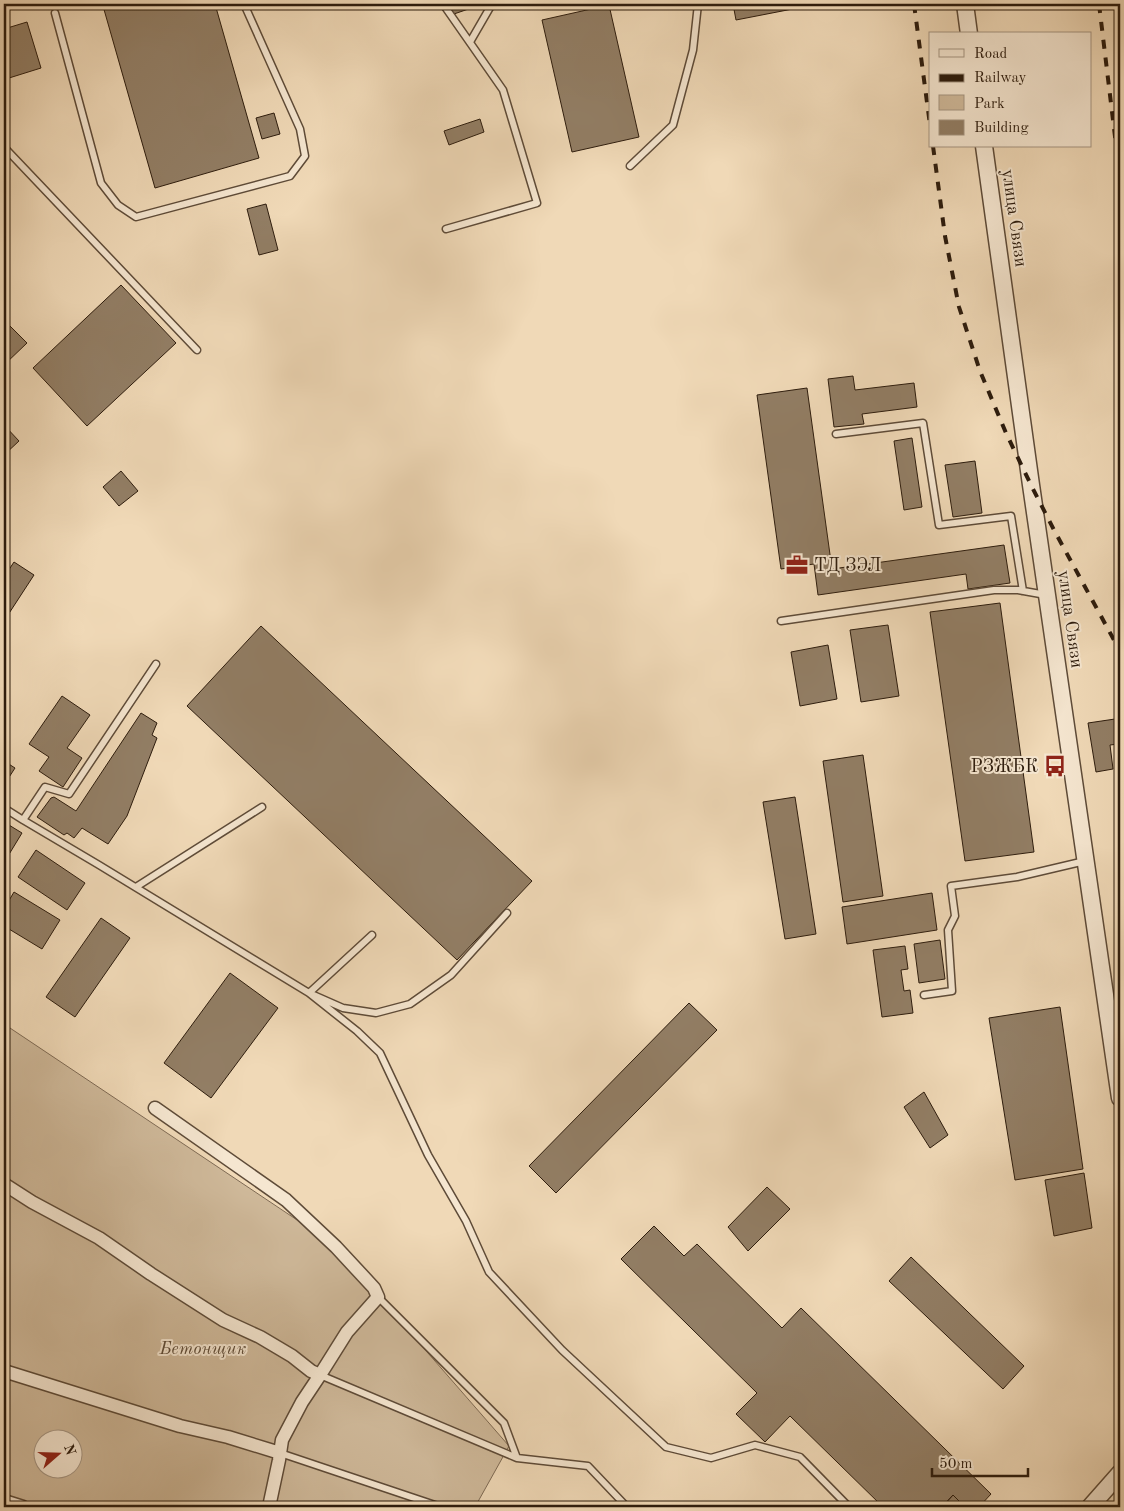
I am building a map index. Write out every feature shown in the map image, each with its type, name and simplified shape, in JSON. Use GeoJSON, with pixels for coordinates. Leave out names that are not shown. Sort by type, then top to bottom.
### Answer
{"type":"FeatureCollection","features":[{"type":"Feature","properties":{"kind":"street"},"geometry":{"type":"LineString","coordinates":[[965,4],[969,32]]}},
{"type":"Feature","properties":{"kind":"street","name":"улица Связи"},"geometry":{"type":"LineString","coordinates":[[984,148],[1120,1098]]}},
{"type":"Feature","properties":{"kind":"street"},"geometry":{"type":"LineString","coordinates":[[155,1108],[286,1200],[336,1247],[374,1288],[378,1297],[347,1332],[302,1402],[282,1440],[269,1507]]}},
{"type":"Feature","properties":{"kind":"street"},"geometry":{"type":"LineString","coordinates":[[4,1184],[32,1202],[99,1238],[223,1320],[260,1337],[320,1375]]}},
{"type":"Feature","properties":{"kind":"street"},"geometry":{"type":"LineString","coordinates":[[4,1371],[180,1426],[228,1437],[280,1453]]}},
{"type":"Feature","properties":{"kind":"street"},"geometry":{"type":"LineString","coordinates":[[1090,1507],[1120,1473]]}},
{"type":"Feature","properties":{"kind":"street"},"geometry":{"type":"LineString","coordinates":[[4,1501],[23,1507]]}},
{"type":"Feature","properties":{"kind":"lane"},"geometry":{"type":"LineString","coordinates":[[55,13],[102,183],[118,205],[136,217],[290,176],[305,156],[300,128],[244,4]]}},
{"type":"Feature","properties":{"kind":"lane"},"geometry":{"type":"LineString","coordinates":[[443,4],[503,90],[537,203],[446,228]]}},
{"type":"Feature","properties":{"kind":"lane"},"geometry":{"type":"LineString","coordinates":[[470,42],[492,4]]}},
{"type":"Feature","properties":{"kind":"lane"},"geometry":{"type":"LineString","coordinates":[[630,166],[673,124],[693,50],[698,4]]}},
{"type":"Feature","properties":{"kind":"lane"},"geometry":{"type":"LineString","coordinates":[[4,147],[197,350]]}},
{"type":"Feature","properties":{"kind":"lane"},"geometry":{"type":"LineString","coordinates":[[836,434],[923,423],[938,525],[1011,516],[1023,591]]}},
{"type":"Feature","properties":{"kind":"lane"},"geometry":{"type":"LineString","coordinates":[[781,621],[994,590],[1023,591],[1047,595]]}},
{"type":"Feature","properties":{"kind":"lane"},"geometry":{"type":"LineString","coordinates":[[23,820],[45,787],[69,794],[156,664]]}},
{"type":"Feature","properties":{"kind":"lane"},"geometry":{"type":"LineString","coordinates":[[136,887],[262,807]]}},
{"type":"Feature","properties":{"kind":"lane"},"geometry":{"type":"LineString","coordinates":[[4,808],[310,993],[343,1008],[376,1013],[410,1004],[451,975],[508,913]]}},
{"type":"Feature","properties":{"kind":"lane"},"geometry":{"type":"LineString","coordinates":[[924,995],[952,991],[948,930],[955,916],[951,886],[1017,877],[1086,861]]}},
{"type":"Feature","properties":{"kind":"lane"},"geometry":{"type":"LineString","coordinates":[[310,993],[372,935]]}},
{"type":"Feature","properties":{"kind":"lane"},"geometry":{"type":"LineString","coordinates":[[310,993],[380,1053],[421,1139],[466,1221],[489,1272],[562,1350],[666,1447],[711,1458],[755,1445],[800,1457],[849,1507]]}},
{"type":"Feature","properties":{"kind":"lane"},"geometry":{"type":"LineString","coordinates":[[378,1297],[504,1423],[517,1458]]}},
{"type":"Feature","properties":{"kind":"lane"},"geometry":{"type":"LineString","coordinates":[[320,1375],[517,1458],[588,1466],[627,1507]]}},
{"type":"Feature","properties":{"kind":"lane"},"geometry":{"type":"LineString","coordinates":[[280,1453],[441,1507]]}},
{"type":"Feature","properties":{"kind":"green space","name":"Бетонщик"},"geometry":{"type":"Polygon","coordinates":[[[4,1024],[333,1244],[509,1446],[475,1507],[4,1507],[4,1024]]]}},
{"type":"Feature","properties":{"kind":"building"},"geometry":{"type":"Polygon","coordinates":[[[110,4],[215,4],[259,158],[155,188],[103,6],[110,4]]]}},
{"type":"Feature","properties":{"kind":"building"},"geometry":{"type":"Polygon","coordinates":[[[447,4],[483,4],[451,15],[447,4]]]}},
{"type":"Feature","properties":{"kind":"building"},"geometry":{"type":"Polygon","coordinates":[[[733,4],[808,4],[808,6],[736,20],[733,4]]]}},
{"type":"Feature","properties":{"kind":"building"},"geometry":{"type":"Polygon","coordinates":[[[609,5],[639,137],[572,152],[542,20],[609,5]]]}},
{"type":"Feature","properties":{"kind":"building"},"geometry":{"type":"Polygon","coordinates":[[[27,22],[41,68],[9,78],[4,61],[4,29],[27,22]]]}},
{"type":"Feature","properties":{"kind":"building"},"geometry":{"type":"Polygon","coordinates":[[[274,113],[280,134],[262,139],[256,118],[274,113]]]}},
{"type":"Feature","properties":{"kind":"building"},"geometry":{"type":"Polygon","coordinates":[[[480,119],[484,132],[449,145],[444,131],[480,119]]]}},
{"type":"Feature","properties":{"kind":"building"},"geometry":{"type":"Polygon","coordinates":[[[266,204],[278,250],[259,255],[247,209],[266,204]]]}},
{"type":"Feature","properties":{"kind":"building"},"geometry":{"type":"Polygon","coordinates":[[[121,285],[176,343],[87,426],[33,368],[121,285]]]}},
{"type":"Feature","properties":{"kind":"building"},"geometry":{"type":"Polygon","coordinates":[[[4,320],[27,343],[4,365],[4,320]]]}},
{"type":"Feature","properties":{"kind":"building"},"geometry":{"type":"Polygon","coordinates":[[[853,376],[855,390],[914,383],[917,407],[862,414],[864,424],[834,427],[828,379],[853,376]]]}},
{"type":"Feature","properties":{"kind":"building"},"geometry":{"type":"Polygon","coordinates":[[[807,388],[832,569],[1004,545],[1010,583],[968,589],[966,574],[818,595],[814,564],[781,569],[757,395],[807,388]]]}},
{"type":"Feature","properties":{"kind":"building"},"geometry":{"type":"Polygon","coordinates":[[[4,425],[19,441],[4,455],[4,425]]]}},
{"type":"Feature","properties":{"kind":"building"},"geometry":{"type":"Polygon","coordinates":[[[912,438],[922,507],[904,510],[894,441],[912,438]]]}},
{"type":"Feature","properties":{"kind":"building"},"geometry":{"type":"Polygon","coordinates":[[[975,461],[982,513],[953,517],[945,465],[975,461]]]}},
{"type":"Feature","properties":{"kind":"building"},"geometry":{"type":"Polygon","coordinates":[[[121,471],[138,491],[119,506],[103,487],[121,471]]]}},
{"type":"Feature","properties":{"kind":"building"},"geometry":{"type":"Polygon","coordinates":[[[14,562],[34,575],[4,621],[4,577],[14,562]]]}},
{"type":"Feature","properties":{"kind":"building"},"geometry":{"type":"Polygon","coordinates":[[[1000,603],[1034,852],[965,861],[930,612],[1000,603]]]}},
{"type":"Feature","properties":{"kind":"building"},"geometry":{"type":"Polygon","coordinates":[[[888,625],[899,696],[861,702],[850,630],[888,625]]]}},
{"type":"Feature","properties":{"kind":"building"},"geometry":{"type":"Polygon","coordinates":[[[261,626],[532,881],[457,960],[187,706],[261,626]]]}},
{"type":"Feature","properties":{"kind":"building"},"geometry":{"type":"Polygon","coordinates":[[[828,645],[837,699],[800,706],[791,652],[828,645]]]}},
{"type":"Feature","properties":{"kind":"building"},"geometry":{"type":"Polygon","coordinates":[[[62,696],[90,715],[67,748],[82,758],[63,787],[39,771],[49,757],[29,744],[62,696]]]}},
{"type":"Feature","properties":{"kind":"building"},"geometry":{"type":"Polygon","coordinates":[[[141,713],[157,723],[152,735],[157,738],[127,816],[108,844],[82,828],[74,838],[67,833],[64,835],[37,817],[51,798],[54,797],[76,811],[141,713]]]}},
{"type":"Feature","properties":{"kind":"building"},"geometry":{"type":"Polygon","coordinates":[[[1115,719],[1119,744],[1110,745],[1113,769],[1096,772],[1088,723],[1115,719]]]}},
{"type":"Feature","properties":{"kind":"building"},"geometry":{"type":"Polygon","coordinates":[[[863,755],[883,896],[843,902],[823,761],[863,755]]]}},
{"type":"Feature","properties":{"kind":"building"},"geometry":{"type":"Polygon","coordinates":[[[4,761],[15,768],[4,785],[4,761]]]}},
{"type":"Feature","properties":{"kind":"building"},"geometry":{"type":"Polygon","coordinates":[[[795,797],[816,934],[785,939],[763,802],[795,797]]]}},
{"type":"Feature","properties":{"kind":"building"},"geometry":{"type":"Polygon","coordinates":[[[4,822],[22,833],[8,856],[4,853],[4,822]]]}},
{"type":"Feature","properties":{"kind":"building"},"geometry":{"type":"Polygon","coordinates":[[[36,850],[85,883],[67,910],[18,877],[36,850]]]}},
{"type":"Feature","properties":{"kind":"building"},"geometry":{"type":"Polygon","coordinates":[[[14,892],[60,920],[42,949],[4,926],[4,909],[14,892]]]}},
{"type":"Feature","properties":{"kind":"building"},"geometry":{"type":"Polygon","coordinates":[[[932,893],[937,930],[847,944],[842,907],[932,893]]]}},
{"type":"Feature","properties":{"kind":"building"},"geometry":{"type":"Polygon","coordinates":[[[101,918],[130,938],[75,1017],[46,997],[101,918]]]}},
{"type":"Feature","properties":{"kind":"building"},"geometry":{"type":"Polygon","coordinates":[[[940,940],[945,979],[919,983],[914,944],[940,940]]]}},
{"type":"Feature","properties":{"kind":"building"},"geometry":{"type":"Polygon","coordinates":[[[905,946],[908,969],[901,970],[904,991],[910,990],[913,1013],[882,1017],[873,950],[905,946]]]}},
{"type":"Feature","properties":{"kind":"building"},"geometry":{"type":"Polygon","coordinates":[[[230,973],[278,1008],[211,1098],[164,1063],[230,973]]]}},
{"type":"Feature","properties":{"kind":"building"},"geometry":{"type":"Polygon","coordinates":[[[689,1003],[717,1030],[556,1193],[529,1166],[689,1003]]]}},
{"type":"Feature","properties":{"kind":"building"},"geometry":{"type":"Polygon","coordinates":[[[1060,1007],[1083,1169],[1015,1180],[989,1018],[1060,1007]]]}},
{"type":"Feature","properties":{"kind":"building"},"geometry":{"type":"Polygon","coordinates":[[[924,1092],[948,1135],[930,1148],[904,1107],[924,1092]]]}},
{"type":"Feature","properties":{"kind":"building"},"geometry":{"type":"Polygon","coordinates":[[[1084,1173],[1092,1228],[1054,1236],[1045,1180],[1084,1173]]]}},
{"type":"Feature","properties":{"kind":"building"},"geometry":{"type":"Polygon","coordinates":[[[767,1187],[790,1209],[748,1251],[728,1227],[767,1187]]]}},
{"type":"Feature","properties":{"kind":"building"},"geometry":{"type":"Polygon","coordinates":[[[654,1226],[684,1256],[697,1244],[782,1328],[801,1308],[991,1494],[979,1507],[965,1507],[953,1495],[942,1507],[883,1507],[790,1416],[765,1442],[736,1414],[757,1393],[621,1259],[654,1226]]]}},
{"type":"Feature","properties":{"kind":"building"},"geometry":{"type":"Polygon","coordinates":[[[911,1257],[1024,1366],[1003,1389],[889,1281],[911,1257]]]}},
{"type":"Feature","properties":{"kind":"building"},"geometry":{"type":"Polygon","coordinates":[[[953,1495],[965,1507],[942,1507],[953,1495]]]}},
{"type":"Feature","properties":{"kind":"railway"},"geometry":{"type":"LineString","coordinates":[[914,4],[929,117]]}},
{"type":"Feature","properties":{"kind":"railway"},"geometry":{"type":"LineString","coordinates":[[1099,4],[1120,178]]}},
{"type":"Feature","properties":{"kind":"railway"},"geometry":{"type":"LineString","coordinates":[[933,148],[945,236],[959,307],[980,371],[1006,433],[1031,485],[1120,651]]}},
{"type":"Feature","properties":{"kind":"place","name":"ТД ЗЭЛ"},"geometry":{"type":"Point","coordinates":[797,565]}},
{"type":"Feature","properties":{"kind":"place","name":"РЗЖБК"},"geometry":{"type":"Point","coordinates":[1055,766]}}]}
